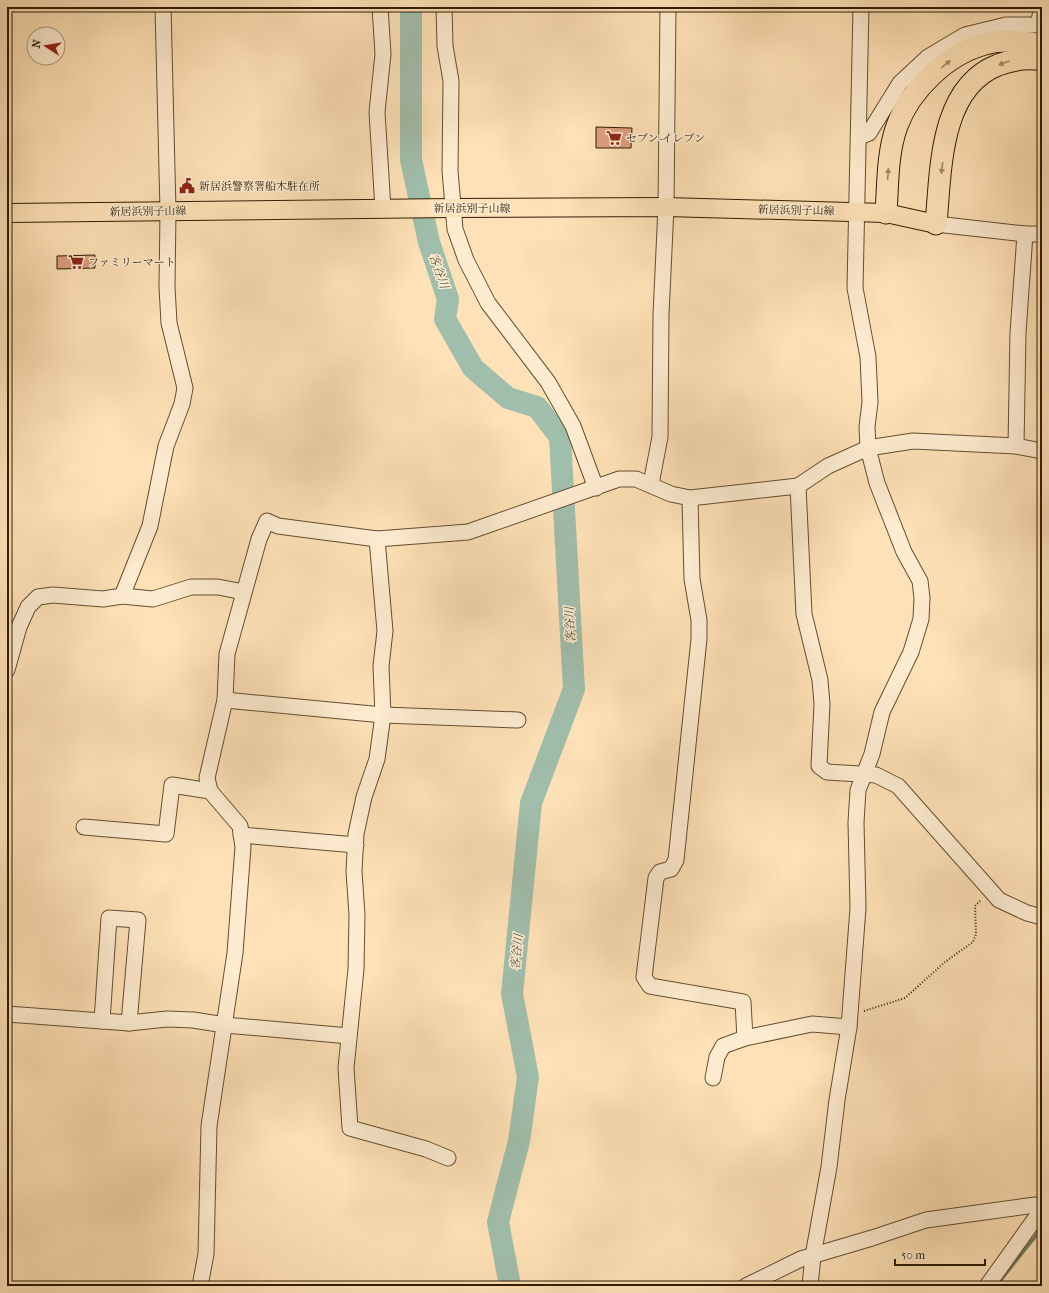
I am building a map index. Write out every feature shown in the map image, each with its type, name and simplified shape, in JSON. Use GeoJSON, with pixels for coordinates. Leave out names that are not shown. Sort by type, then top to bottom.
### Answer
{"type":"FeatureCollection","features":[{"type":"Feature","properties":{"kind":"highway"},"geometry":{"type":"LineString","coordinates":[[886,213],[889,162],[896,127],[908,102],[928,79],[951,59],[985,44],[1026,41],[1042,45]]}},
{"type":"Feature","properties":{"kind":"highway"},"geometry":{"type":"LineString","coordinates":[[936,224],[946,137],[955,106],[967,88],[989,69],[1009,61],[1032,58],[1042,60]]}},
{"type":"Feature","properties":{"kind":"main road","name":"新居浜別子山線"},"geometry":{"type":"LineString","coordinates":[[7,213],[666,207],[886,213],[936,224]]}},
{"type":"Feature","properties":{"kind":"street"},"geometry":{"type":"LineString","coordinates":[[122,596],[150,526],[166,446],[182,404],[185,388],[169,323],[167,287],[168,211],[163,7]]}},
{"type":"Feature","properties":{"kind":"street"},"geometry":{"type":"LineString","coordinates":[[380,7],[384,54],[376,112],[387,209]]}},
{"type":"Feature","properties":{"kind":"street"},"geometry":{"type":"LineString","coordinates":[[444,7],[445,46],[451,81],[450,171],[447,208],[466,260],[488,303],[548,382],[573,426],[594,488]]}},
{"type":"Feature","properties":{"kind":"street"},"geometry":{"type":"LineString","coordinates":[[651,484],[660,437],[661,315],[666,207],[668,7]]}},
{"type":"Feature","properties":{"kind":"street"},"geometry":{"type":"LineString","coordinates":[[810,1286],[813,1256],[829,1167],[836,1100],[850,1022],[858,908],[856,822],[858,790],[872,754],[882,712],[911,652],[921,619],[922,598],[920,581],[904,552],[877,483],[868,448],[866,427],[870,402],[868,358],[855,288],[860,7]]}},
{"type":"Feature","properties":{"kind":"street"},"geometry":{"type":"LineString","coordinates":[[858,137],[869,133],[900,83],[928,57],[965,35],[1006,25],[1040,25],[1042,7]]}},
{"type":"Feature","properties":{"kind":"street"},"geometry":{"type":"LineString","coordinates":[[936,224],[1025,234],[1042,234]]}},
{"type":"Feature","properties":{"kind":"street"},"geometry":{"type":"LineString","coordinates":[[1016,446],[1018,333],[1025,234]]}},
{"type":"Feature","properties":{"kind":"street"},"geometry":{"type":"LineString","coordinates":[[200,1286],[206,1254],[209,1126],[235,952],[243,848],[240,826],[210,791],[208,778],[225,700],[227,654],[258,539],[267,521],[278,526],[377,539],[468,532],[619,479],[636,479],[651,484],[670,494],[690,498],[798,486],[828,466],[868,448],[913,441],[1016,446],[1042,451]]}},
{"type":"Feature","properties":{"kind":"street"},"geometry":{"type":"LineString","coordinates":[[798,486],[804,614],[820,680],[822,704],[819,766],[827,772],[876,776],[898,786],[936,827],[989,891],[999,900],[1027,913],[1042,917]]}},
{"type":"Feature","properties":{"kind":"street"},"geometry":{"type":"LineString","coordinates":[[690,498],[692,578],[699,620],[699,639],[676,860],[671,869],[660,872],[656,878],[644,976],[650,986],[743,1002],[745,1038]]}},
{"type":"Feature","properties":{"kind":"street"},"geometry":{"type":"LineString","coordinates":[[377,539],[385,631],[381,666],[383,715],[377,759],[364,797],[356,845],[354,871],[357,915],[356,969],[346,1068],[350,1128],[426,1149],[448,1158]]}},
{"type":"Feature","properties":{"kind":"street"},"geometry":{"type":"LineString","coordinates":[[7,670],[19,626],[28,607],[38,597],[53,595],[103,599],[122,596],[153,599],[191,587],[218,587],[244,592]]}},
{"type":"Feature","properties":{"kind":"street"},"geometry":{"type":"LineString","coordinates":[[225,700],[383,715],[518,720]]}},
{"type":"Feature","properties":{"kind":"street"},"geometry":{"type":"LineString","coordinates":[[84,827],[166,834],[172,785],[210,791]]}},
{"type":"Feature","properties":{"kind":"street"},"geometry":{"type":"LineString","coordinates":[[241,835],[356,845]]}},
{"type":"Feature","properties":{"kind":"street"},"geometry":{"type":"LineString","coordinates":[[102,1021],[108,918],[138,920],[129,1023]]}},
{"type":"Feature","properties":{"kind":"street"},"geometry":{"type":"LineString","coordinates":[[7,1014],[129,1023],[167,1019],[193,1020],[225,1025],[349,1036]]}},
{"type":"Feature","properties":{"kind":"street"},"geometry":{"type":"LineString","coordinates":[[713,1078],[717,1057],[723,1046],[745,1038],[812,1024],[850,1022]]}},
{"type":"Feature","properties":{"kind":"street"},"geometry":{"type":"LineString","coordinates":[[746,1286],[802,1259],[926,1220],[1034,1205],[1042,1208],[987,1286]]}},
{"type":"Feature","properties":{"kind":"path"},"geometry":{"type":"LineString","coordinates":[[850,1022],[905,998],[946,962],[973,942],[976,934],[975,906],[989,891]]}},
{"type":"Feature","properties":{"kind":"building","name":"セブン-イレブン"},"geometry":{"type":"Polygon","coordinates":[[[596,127],[632,128],[631,148],[596,148],[596,127]]]}},
{"type":"Feature","properties":{"kind":"building","name":"ファミリーマート"},"geometry":{"type":"Polygon","coordinates":[[[95,255],[95,268],[57,269],[57,256],[95,255]]]}},
{"type":"Feature","properties":{"kind":"waterway","name":"客谷川"},"geometry":{"type":"LineString","coordinates":[[411,7],[411,160],[429,242],[448,299],[445,319],[473,368],[508,398],[537,407],[560,437],[574,689],[531,803],[512,994],[528,1077],[519,1141],[498,1222],[510,1286]]}},
{"type":"Feature","properties":{"kind":"waterway"},"geometry":{"type":"LineString","coordinates":[[996,1286],[1042,1228]]}},
{"type":"Feature","properties":{"kind":"place","name":"セブン-イレブン"},"geometry":{"type":"Point","coordinates":[614,138]}},
{"type":"Feature","properties":{"kind":"place","name":"新居浜警察署船木駐在所"},"geometry":{"type":"Point","coordinates":[187,186]}},
{"type":"Feature","properties":{"kind":"place","name":"ファミリーマート"},"geometry":{"type":"Point","coordinates":[76,262]}}]}
